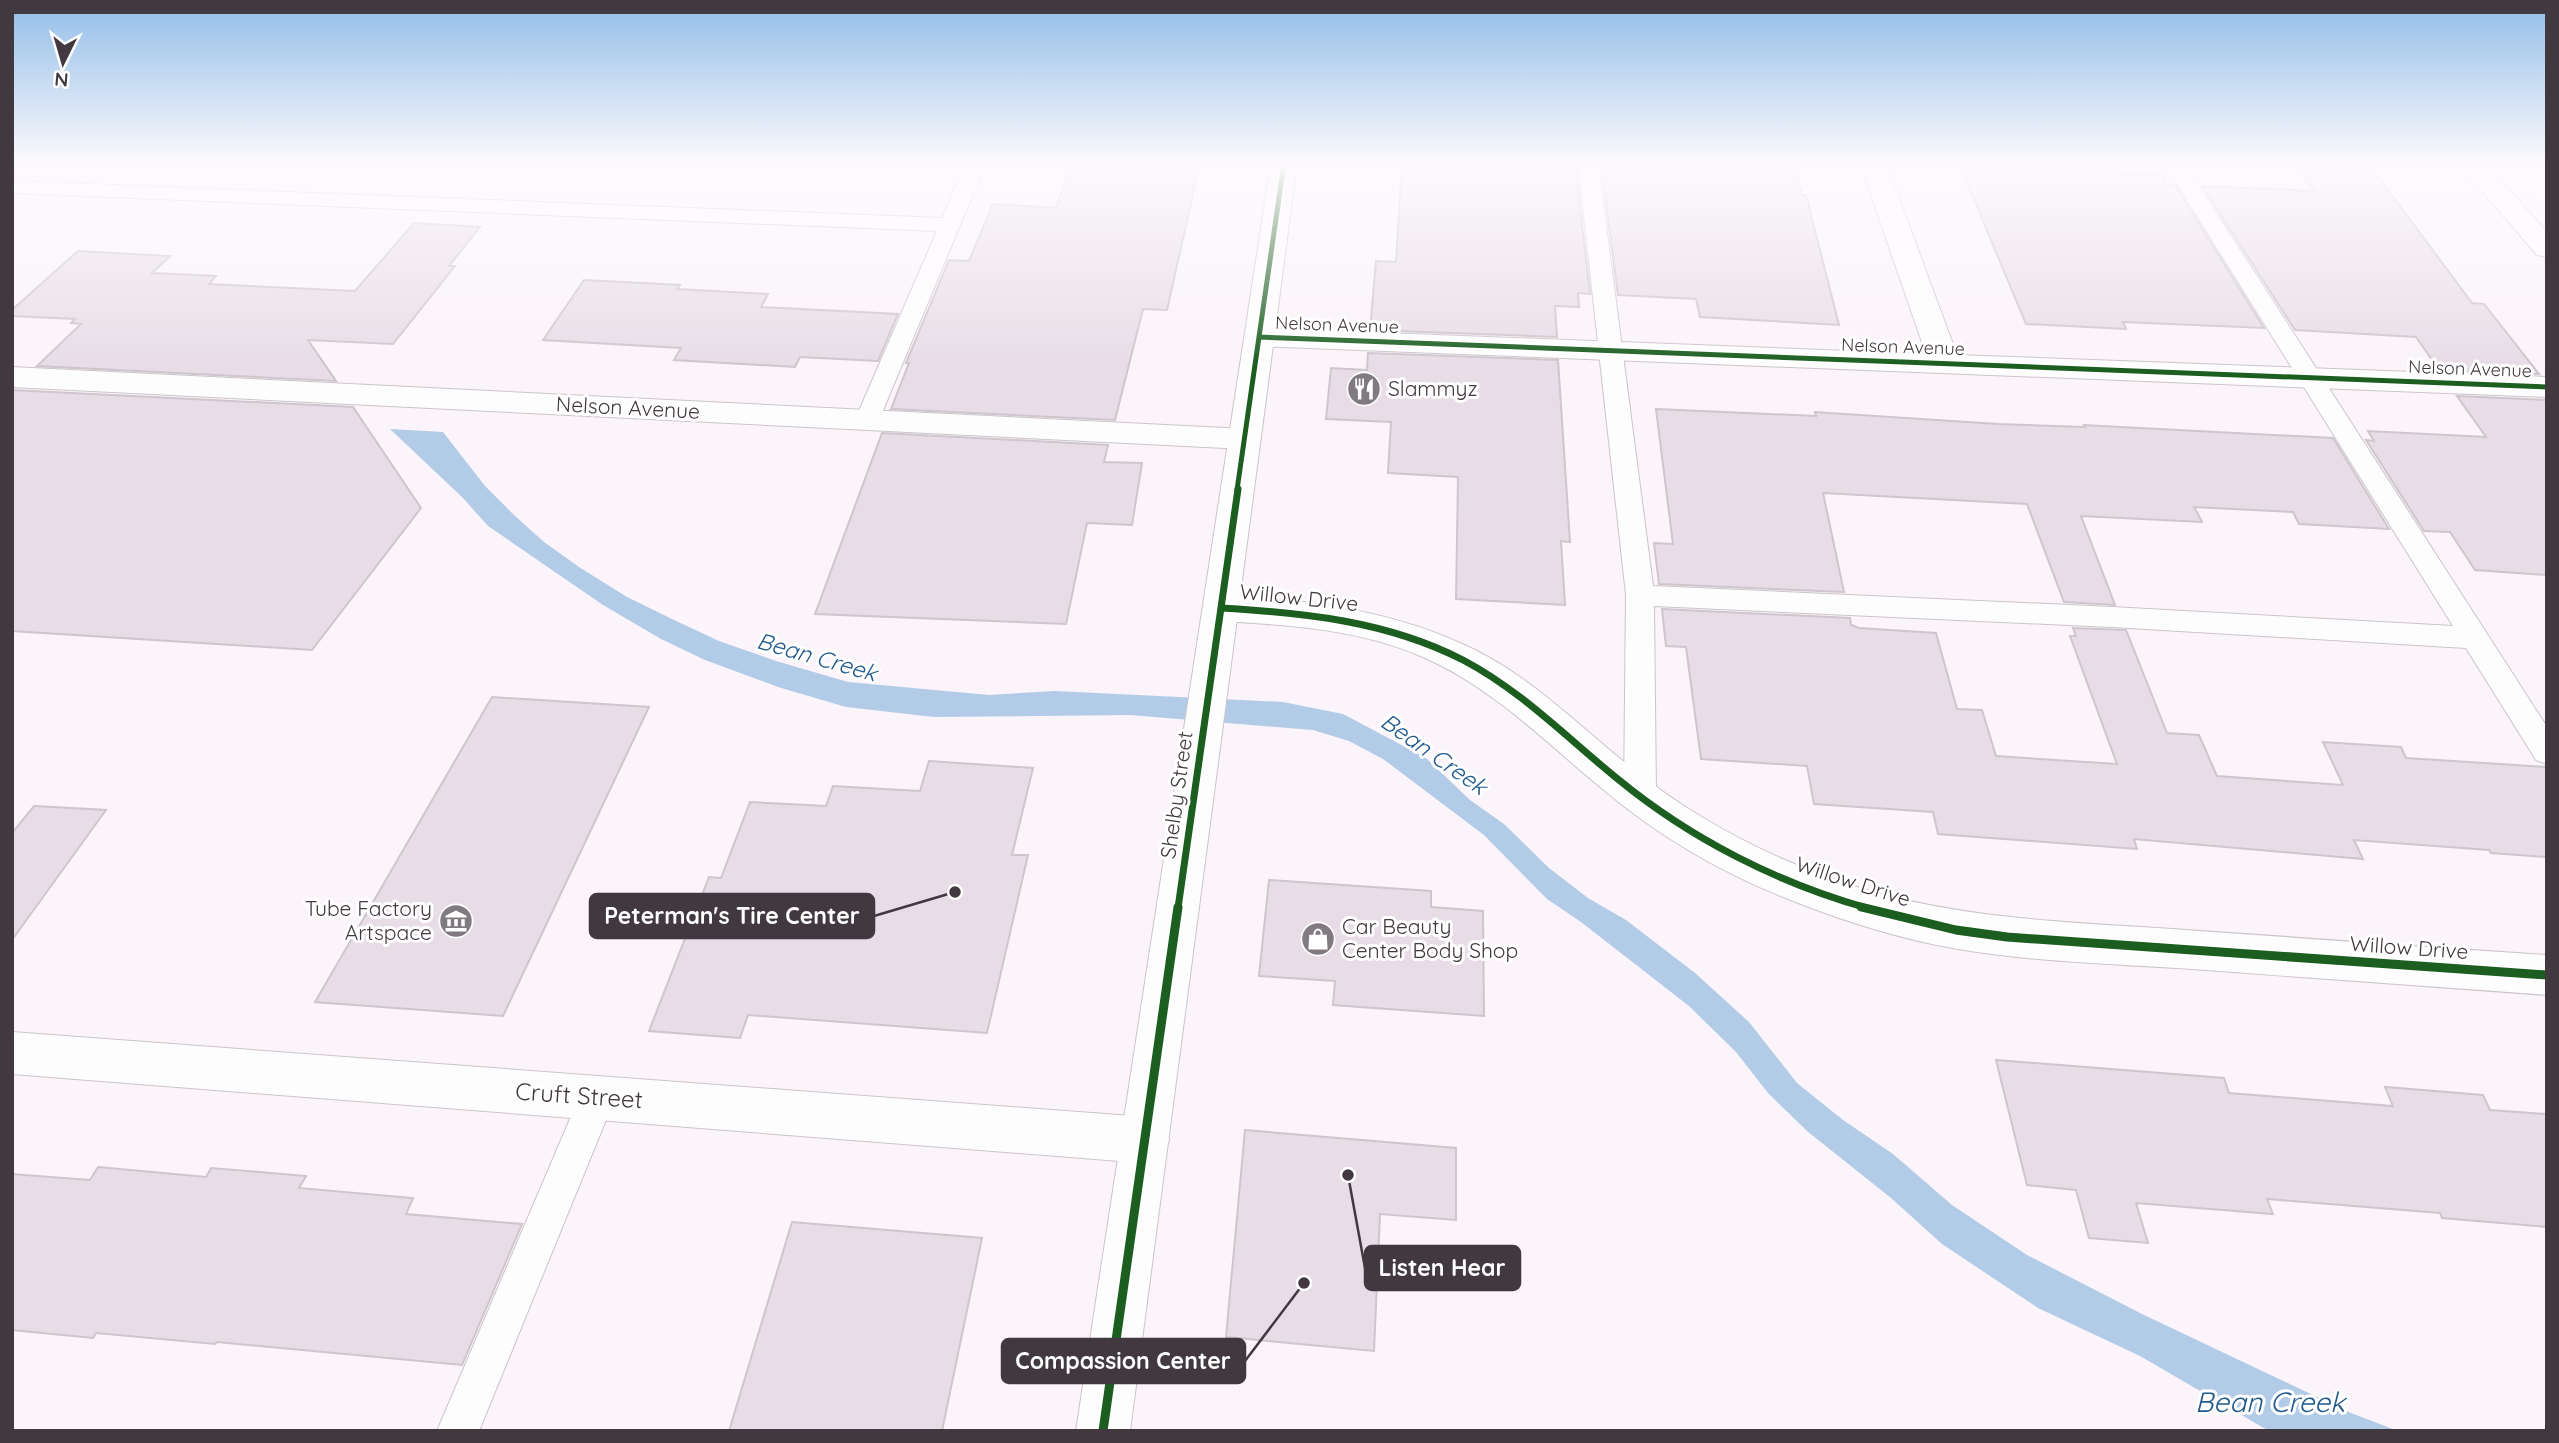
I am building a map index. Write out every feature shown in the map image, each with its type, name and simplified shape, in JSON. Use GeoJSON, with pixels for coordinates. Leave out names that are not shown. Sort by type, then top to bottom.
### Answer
{"type":"FeatureCollection","features":[{"type":"Feature","properties":{"kind":"street","name":"Shelby Street"},"geometry":{"type":"LineString","coordinates":[[1103,1431],[1274,230]]}},
{"type":"Feature","properties":{"kind":"street"},"geometry":{"type":"LineString","coordinates":[[1897,230],[1945,364]]}},
{"type":"Feature","properties":{"kind":"street"},"geometry":{"type":"LineString","coordinates":[[2531,230],[2547,249]]}},
{"type":"Feature","properties":{"kind":"street","name":"Nelson Avenue"},"geometry":{"type":"LineString","coordinates":[[1259,337],[2547,387]]}},
{"type":"Feature","properties":{"kind":"street","name":"Nelson Avenue"},"geometry":{"type":"LineString","coordinates":[[12,377],[1245,439]]}},
{"type":"Feature","properties":{"kind":"street","name":"Willow Drive"},"geometry":{"type":"LineString","coordinates":[[1218,626],[1353,620],[1408,635],[1439,648],[1500,680],[1640,796],[1689,830],[1795,884],[1885,915],[1977,934],[2547,975]]}},
{"type":"Feature","properties":{"kind":"street","name":"Cruft Street"},"geometry":{"type":"LineString","coordinates":[[12,1053],[1145,1140]]}},
{"type":"Feature","properties":{"kind":"lane"},"geometry":{"type":"LineString","coordinates":[[867,420],[948,230]]}},
{"type":"Feature","properties":{"kind":"lane"},"geometry":{"type":"LineString","coordinates":[[1597,230],[1640,595],[1640,796]]}},
{"type":"Feature","properties":{"kind":"lane"},"geometry":{"type":"LineString","coordinates":[[2217,230],[2547,752]]}},
{"type":"Feature","properties":{"kind":"lane"},"geometry":{"type":"LineString","coordinates":[[1640,595],[2474,638]]}},
{"type":"Feature","properties":{"kind":"lane"},"geometry":{"type":"LineString","coordinates":[[458,1431],[597,1098]]}},
{"type":"Feature","properties":{"kind":"water","name":"Bean Creek"},"geometry":{"type":"Polygon","coordinates":[[[390,429],[443,432],[485,486],[515,516],[544,542],[579,567],[627,597],[674,620],[719,641],[776,661],[848,682],[989,695],[1055,691],[1283,702],[1343,714],[1426,758],[1470,800],[1504,824],[1549,868],[1588,898],[1626,920],[1695,973],[1749,1022],[1797,1083],[1843,1120],[1893,1154],[1952,1205],[2027,1255],[2142,1314],[2351,1413],[2398,1431],[2269,1431],[2140,1356],[2038,1308],[1942,1244],[1891,1198],[1807,1131],[1768,1093],[1736,1052],[1689,1006],[1547,899],[1484,835],[1383,759],[1349,741],[1313,730],[1130,715],[934,717],[846,707],[778,687],[705,660],[661,639],[603,605],[488,526],[463,498],[390,429]]]}},
{"type":"Feature","properties":{"kind":"building"},"geometry":{"type":"Polygon","coordinates":[[[408,230],[477,230],[449,266],[455,266],[393,344],[308,340],[336,381],[37,366],[81,324],[71,323],[75,319],[12,316],[12,310],[78,251],[170,256],[152,273],[216,276],[209,284],[355,291],[408,230]]]}},
{"type":"Feature","properties":{"kind":"building"},"geometry":{"type":"Polygon","coordinates":[[[982,230],[1185,230],[1167,310],[1143,309],[1115,420],[891,409],[909,363],[906,363],[949,260],[969,261],[982,230]]]}},
{"type":"Feature","properties":{"kind":"building"},"geometry":{"type":"Polygon","coordinates":[[[1398,230],[1583,230],[1590,294],[1578,293],[1579,307],[1555,306],[1557,337],[1370,330],[1376,261],[1396,262],[1398,230]]]}},
{"type":"Feature","properties":{"kind":"building"},"geometry":{"type":"Polygon","coordinates":[[[1610,230],[1815,230],[1839,325],[1700,317],[1696,299],[1618,295],[1610,230]]]}},
{"type":"Feature","properties":{"kind":"building"},"geometry":{"type":"Polygon","coordinates":[[[1987,230],[2203,230],[2264,328],[2123,322],[2126,329],[2026,324],[1987,230]]]}},
{"type":"Feature","properties":{"kind":"building"},"geometry":{"type":"Polygon","coordinates":[[[2231,230],[2418,230],[2472,303],[2484,304],[2539,374],[2439,370],[2416,337],[2295,330],[2231,230]]]}},
{"type":"Feature","properties":{"kind":"building"},"geometry":{"type":"Polygon","coordinates":[[[584,280],[680,285],[677,289],[768,294],[761,307],[898,314],[878,361],[800,357],[795,367],[674,360],[681,348],[543,340],[584,280]]]}},
{"type":"Feature","properties":{"kind":"building"},"geometry":{"type":"Polygon","coordinates":[[[1368,353],[1558,360],[1570,542],[1561,541],[1565,605],[1456,599],[1458,477],[1388,473],[1391,422],[1326,419],[1331,368],[1367,370],[1368,353]]]}},
{"type":"Feature","properties":{"kind":"building"},"geometry":{"type":"Polygon","coordinates":[[[12,390],[353,407],[421,508],[312,650],[12,631],[12,390]]]}},
{"type":"Feature","properties":{"kind":"building"},"geometry":{"type":"Polygon","coordinates":[[[2457,396],[2547,400],[2547,575],[2475,570],[2450,532],[2424,531],[2366,440],[2374,441],[2368,431],[2486,437],[2457,396]]]}},
{"type":"Feature","properties":{"kind":"building"},"geometry":{"type":"Polygon","coordinates":[[[1656,409],[1816,416],[1815,412],[1998,424],[2085,427],[2084,425],[2333,438],[2389,529],[2299,524],[2293,512],[2194,507],[2202,522],[2081,516],[2115,605],[2064,602],[2027,504],[1823,493],[1844,592],[1659,584],[1654,543],[1673,544],[1656,409]]]}},
{"type":"Feature","properties":{"kind":"building"},"geometry":{"type":"Polygon","coordinates":[[[882,433],[1108,445],[1104,462],[1142,463],[1132,525],[1087,523],[1066,624],[815,614],[882,433]]]}},
{"type":"Feature","properties":{"kind":"building"},"geometry":{"type":"Polygon","coordinates":[[[1662,609],[1850,618],[1851,625],[1859,628],[1936,633],[1957,709],[1982,710],[1996,756],[2117,764],[2070,636],[2076,636],[2073,628],[2126,630],[2167,733],[2199,735],[2217,776],[2343,785],[2323,742],[2401,747],[2406,758],[2547,767],[2547,857],[2354,840],[2363,859],[2134,839],[2137,849],[1938,834],[1933,812],[1814,804],[1807,766],[1701,759],[1686,647],[1666,646],[1662,609]]]}},
{"type":"Feature","properties":{"kind":"building","name":"Tube Factory Artspace"},"geometry":{"type":"Polygon","coordinates":[[[492,697],[649,707],[503,1016],[315,1002],[492,697]]]}},
{"type":"Feature","properties":{"kind":"building"},"geometry":{"type":"Polygon","coordinates":[[[929,761],[1033,768],[1012,855],[1028,855],[987,1033],[748,1015],[740,1038],[649,1031],[709,877],[721,878],[750,802],[826,806],[833,786],[920,791],[929,761]]]}},
{"type":"Feature","properties":{"kind":"building"},"geometry":{"type":"Polygon","coordinates":[[[34,806],[106,810],[12,940],[12,833],[34,806]]]}},
{"type":"Feature","properties":{"kind":"building"},"geometry":{"type":"Polygon","coordinates":[[[1269,880],[1431,891],[1431,907],[1483,911],[1484,1016],[1333,1005],[1335,981],[1259,976],[1269,880]]]}},
{"type":"Feature","properties":{"kind":"building"},"geometry":{"type":"Polygon","coordinates":[[[1996,1060],[2224,1078],[2229,1093],[2393,1106],[2385,1087],[2483,1095],[2490,1110],[2547,1114],[2547,1227],[2442,1218],[2440,1213],[2267,1199],[2273,1214],[2136,1203],[2148,1243],[2089,1238],[2076,1190],[2027,1185],[1996,1060]]]}},
{"type":"Feature","properties":{"kind":"building"},"geometry":{"type":"Polygon","coordinates":[[[1245,1130],[1456,1148],[1456,1220],[1380,1214],[1374,1351],[1226,1337],[1245,1130]]]}},
{"type":"Feature","properties":{"kind":"building"},"geometry":{"type":"Polygon","coordinates":[[[98,1167],[206,1177],[211,1168],[306,1176],[299,1188],[413,1198],[406,1214],[522,1224],[462,1365],[217,1342],[215,1344],[96,1333],[93,1338],[12,1330],[12,1174],[90,1180],[98,1167]]]}},
{"type":"Feature","properties":{"kind":"building"},"geometry":{"type":"Polygon","coordinates":[[[792,1222],[982,1238],[942,1431],[729,1431],[792,1222]]]}},
{"type":"Feature","properties":{"kind":"cycle path"},"geometry":{"type":"LineString","coordinates":[[1103,1431],[1274,230]]}},
{"type":"Feature","properties":{"kind":"cycle path"},"geometry":{"type":"LineString","coordinates":[[1259,337],[2547,387]]}},
{"type":"Feature","properties":{"kind":"cycle path"},"geometry":{"type":"LineString","coordinates":[[1221,608],[1331,618],[1385,629],[1438,648],[1465,661],[1512,691],[1620,781],[1706,840],[1753,865],[1803,886],[1904,919],[2007,937],[2547,975]]}},
{"type":"Feature","properties":{"kind":"place","name":"Slammyz"},"geometry":{"type":"Point","coordinates":[1364,389]}},
{"type":"Feature","properties":{"kind":"place","name":"Peterman's Tire Center"},"geometry":{"type":"Point","coordinates":[955,892]}},
{"type":"Feature","properties":{"kind":"place","name":"Tube Factory Artspace"},"geometry":{"type":"Point","coordinates":[456,921]}},
{"type":"Feature","properties":{"kind":"place","name":"Car Beauty Center Body Shop"},"geometry":{"type":"Point","coordinates":[1318,939]}},
{"type":"Feature","properties":{"kind":"place","name":"Listen Hear"},"geometry":{"type":"Point","coordinates":[1348,1175]}},
{"type":"Feature","properties":{"kind":"place","name":"Compassion Center"},"geometry":{"type":"Point","coordinates":[1304,1283]}}]}
